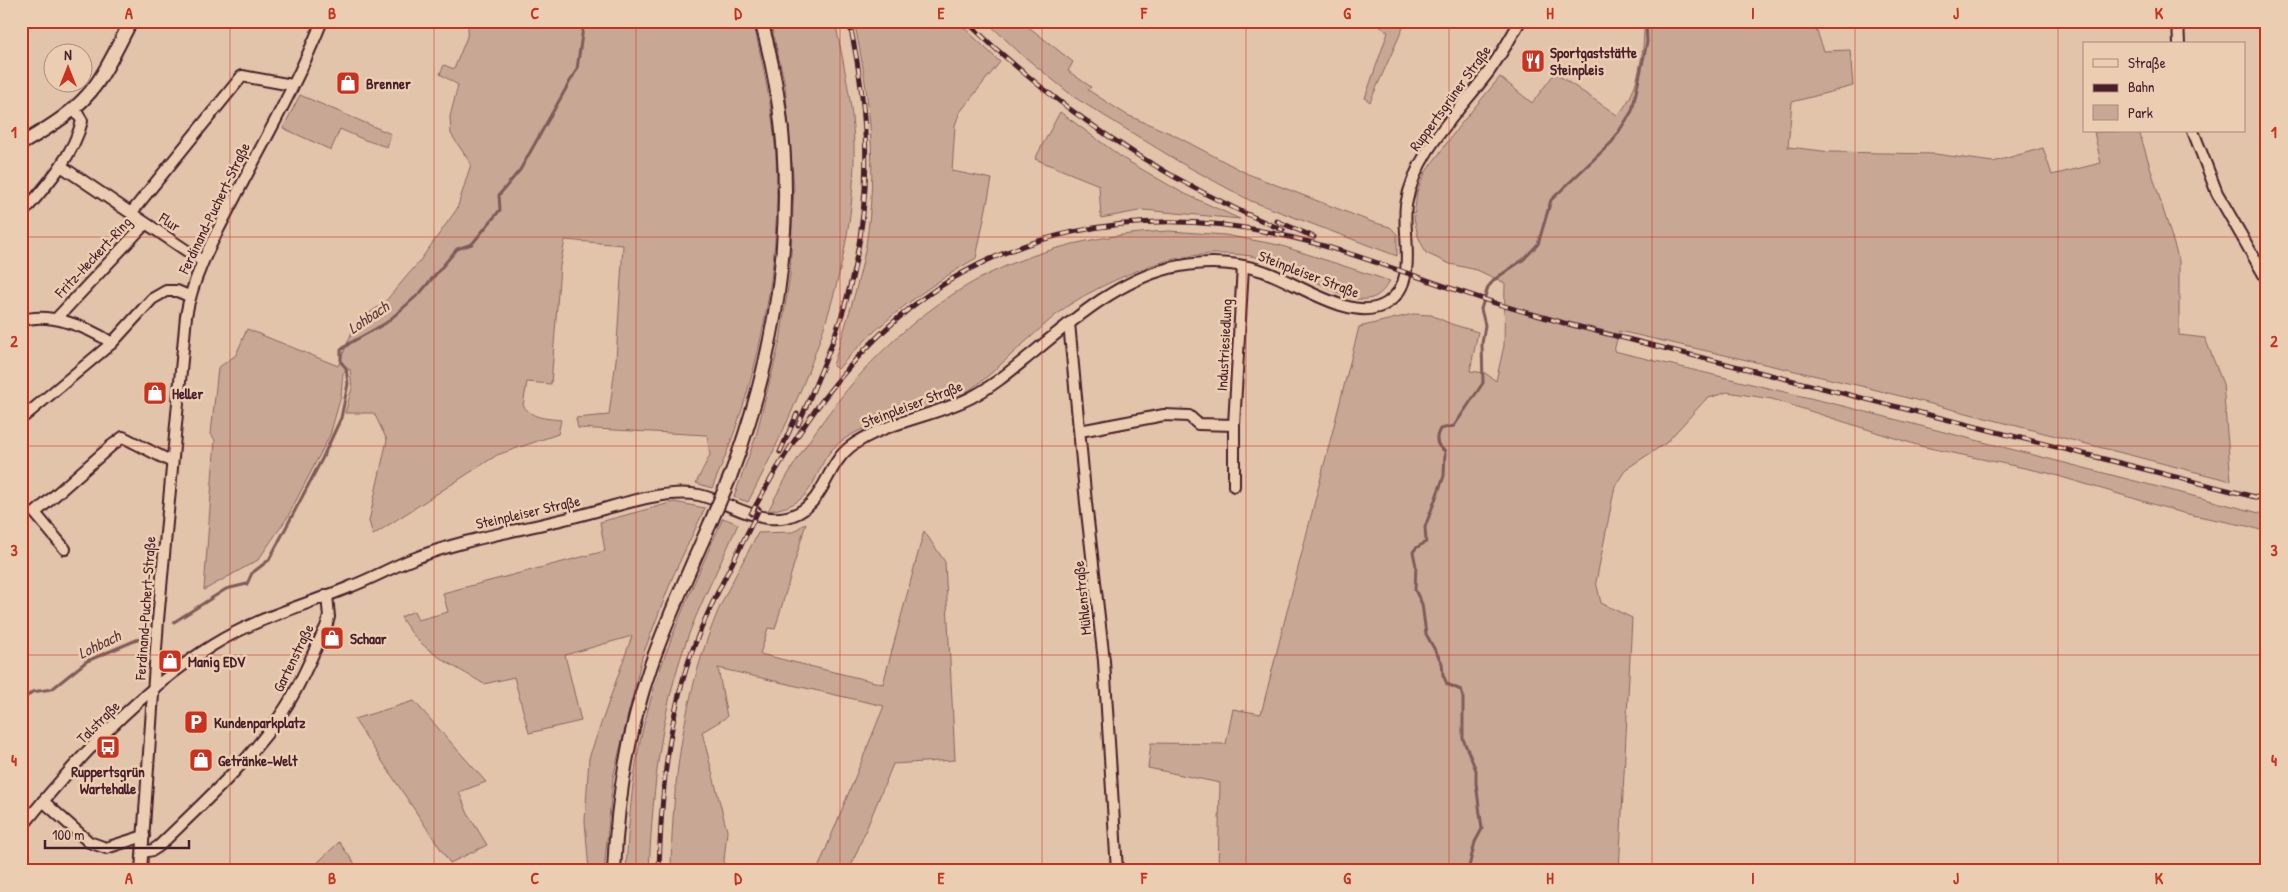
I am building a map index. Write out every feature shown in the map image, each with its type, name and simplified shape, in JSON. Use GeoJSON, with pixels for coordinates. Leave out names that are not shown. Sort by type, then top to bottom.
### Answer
{"type":"FeatureCollection","features":[{"type":"Feature","properties":{"kind":"main road"},"geometry":{"type":"LineString","coordinates":[[21,144],[46,129],[74,108],[97,84],[130,21]]}},
{"type":"Feature","properties":{"kind":"main road"},"geometry":{"type":"LineString","coordinates":[[614,871],[622,786],[639,704],[669,617],[730,477],[746,434],[761,384],[773,332],[784,246],[784,158],[776,93],[761,21]]}},
{"type":"Feature","properties":{"kind":"street","name":"Ferdinand-Puchert-Straße"},"geometry":{"type":"LineString","coordinates":[[141,871],[158,620],[189,296],[202,261],[292,85],[322,21]]}},
{"type":"Feature","properties":{"kind":"street","name":"Ruppertsgrüner Straße"},"geometry":{"type":"LineString","coordinates":[[1403,284],[1407,260],[1405,212],[1414,177],[1424,158],[1490,70],[1520,21]]}},
{"type":"Feature","properties":{"kind":"street"},"geometry":{"type":"LineString","coordinates":[[2178,21],[2179,42]]}},
{"type":"Feature","properties":{"kind":"street"},"geometry":{"type":"LineString","coordinates":[[131,212],[242,76],[292,85]]}},
{"type":"Feature","properties":{"kind":"street"},"geometry":{"type":"LineString","coordinates":[[21,215],[61,166],[79,133],[82,121],[74,108]]}},
{"type":"Feature","properties":{"kind":"street"},"geometry":{"type":"LineString","coordinates":[[2193,132],[2216,193],[2267,279]]}},
{"type":"Feature","properties":{"kind":"street","name":"Fritz-Heckert-Ring"},"geometry":{"type":"LineString","coordinates":[[56,319],[145,224],[131,212],[61,166]]}},
{"type":"Feature","properties":{"kind":"street","name":"Flur"},"geometry":{"type":"LineString","coordinates":[[145,224],[202,261]]}},
{"type":"Feature","properties":{"kind":"street","name":"Steinpleiser Straße"},"geometry":{"type":"LineString","coordinates":[[154,689],[210,647],[255,622],[441,549],[584,515],[652,496],[673,494],[699,495],[760,517],[777,518],[800,512],[812,501],[835,461],[845,451],[866,436],[941,411],[974,396],[1000,380],[1069,323],[1099,302],[1132,283],[1167,269],[1206,263],[1244,266],[1279,277],[1354,310],[1368,310],[1390,302],[1403,284]]}},
{"type":"Feature","properties":{"kind":"street","name":"Industriesiedlung"},"geometry":{"type":"LineString","coordinates":[[1234,486],[1234,425],[1244,266]]}},
{"type":"Feature","properties":{"kind":"street"},"geometry":{"type":"LineString","coordinates":[[21,419],[112,343],[152,299],[160,294],[177,292],[189,296]]}},
{"type":"Feature","properties":{"kind":"street","name":"Fritz-Heckert-Ring"},"geometry":{"type":"LineString","coordinates":[[21,321],[33,317],[56,319],[112,343]]}},
{"type":"Feature","properties":{"kind":"street","name":"Mühlenstraße"},"geometry":{"type":"LineString","coordinates":[[1069,323],[1104,661],[1117,871]]}},
{"type":"Feature","properties":{"kind":"street"},"geometry":{"type":"LineString","coordinates":[[1080,431],[1164,415],[1189,416],[1198,424],[1234,425]]}},
{"type":"Feature","properties":{"kind":"street"},"geometry":{"type":"LineString","coordinates":[[65,549],[35,512],[111,446],[123,437],[172,462]]}},
{"type":"Feature","properties":{"kind":"street","name":"Gartenstraße"},"geometry":{"type":"LineString","coordinates":[[143,852],[153,850],[159,846],[205,801],[266,735],[285,709],[326,627],[329,617],[327,595]]}},
{"type":"Feature","properties":{"kind":"street","name":"Talstraße"},"geometry":{"type":"LineString","coordinates":[[21,828],[43,800],[116,724],[154,689]]}},
{"type":"Feature","properties":{"kind":"street"},"geometry":{"type":"LineString","coordinates":[[43,800],[89,842],[106,848],[144,836]]}},
{"type":"Feature","properties":{"kind":"green space"},"geometry":{"type":"Polygon","coordinates":[[[469,21],[753,21],[775,139],[777,198],[775,241],[764,325],[754,367],[728,449],[712,488],[696,483],[710,455],[707,435],[578,428],[576,418],[609,415],[616,360],[623,245],[565,240],[560,266],[551,384],[527,382],[523,405],[530,413],[535,415],[561,420],[558,434],[497,455],[373,535],[369,521],[387,440],[374,413],[345,413],[352,388],[350,369],[343,373],[341,396],[330,435],[287,518],[258,560],[204,590],[215,440],[211,434],[218,368],[236,355],[247,329],[338,366],[356,322],[384,303],[419,262],[457,209],[471,164],[451,134],[450,117],[458,85],[440,74],[444,65],[454,69],[467,37],[469,21]]]}},
{"type":"Feature","properties":{"kind":"green space"},"geometry":{"type":"Polygon","coordinates":[[[770,21],[835,21],[852,114],[854,145],[852,192],[846,239],[836,285],[823,330],[789,418],[748,502],[734,497],[756,436],[780,341],[790,274],[794,187],[785,84],[770,21]]]}},
{"type":"Feature","properties":{"kind":"green space"},"geometry":{"type":"Polygon","coordinates":[[[854,21],[957,21],[1000,62],[960,112],[955,125],[952,171],[992,179],[976,258],[902,308],[870,336],[838,369],[833,366],[860,276],[870,217],[872,161],[868,105],[854,21]]]}},
{"type":"Feature","properties":{"kind":"green space"},"geometry":{"type":"Polygon","coordinates":[[[986,21],[1021,21],[1073,62],[1068,71],[1091,87],[1088,90],[1127,115],[1172,134],[1248,174],[1372,222],[1390,227],[1397,234],[1397,256],[1251,201],[1181,163],[1074,97],[1020,53],[986,21]]]}},
{"type":"Feature","properties":{"kind":"green space"},"geometry":{"type":"Polygon","coordinates":[[[1372,21],[1406,21],[1370,102],[1365,98],[1388,32],[1372,21]]]}},
{"type":"Feature","properties":{"kind":"green space"},"geometry":{"type":"Polygon","coordinates":[[[1644,21],[1813,21],[1824,51],[1850,50],[1853,86],[1792,102],[1788,147],[1831,152],[1935,154],[1993,162],[2043,148],[2052,175],[2101,163],[2094,132],[2139,132],[2179,261],[2179,335],[2205,338],[2223,384],[2231,481],[1861,386],[1619,331],[1614,351],[1843,406],[2267,515],[2267,532],[2183,513],[2048,473],[1920,446],[1772,399],[1727,392],[1706,399],[1666,443],[1626,469],[1615,486],[1596,582],[1601,603],[1632,618],[1619,871],[1218,871],[1220,783],[1148,768],[1151,743],[1226,744],[1233,709],[1261,714],[1359,327],[1413,314],[1431,315],[1451,324],[1478,332],[1470,371],[1485,373],[1496,381],[1504,346],[1505,283],[1477,270],[1450,264],[1426,253],[1418,236],[1414,218],[1417,192],[1425,173],[1460,125],[1500,77],[1532,103],[1555,73],[1617,115],[1630,97],[1635,85],[1639,72],[1644,21]]]}},
{"type":"Feature","properties":{"kind":"green space"},"geometry":{"type":"Polygon","coordinates":[[[300,95],[391,134],[387,147],[340,129],[331,150],[283,128],[300,95]]]}},
{"type":"Feature","properties":{"kind":"green space"},"geometry":{"type":"Polygon","coordinates":[[[1060,112],[1124,159],[1181,192],[1240,219],[1144,210],[1101,218],[1099,185],[1035,159],[1060,112]]]}},
{"type":"Feature","properties":{"kind":"green space"},"geometry":{"type":"Polygon","coordinates":[[[1170,231],[1225,235],[1279,245],[1390,281],[1378,295],[1367,299],[1359,299],[1342,295],[1283,266],[1251,256],[1219,254],[1188,256],[1144,268],[1100,287],[1066,307],[988,376],[965,393],[936,406],[871,426],[843,440],[824,461],[808,492],[799,500],[786,507],[768,511],[804,449],[847,390],[898,337],[925,314],[955,293],[1005,266],[1058,248],[1114,236],[1170,231]]]}},
{"type":"Feature","properties":{"kind":"green space"},"geometry":{"type":"Polygon","coordinates":[[[674,502],[705,508],[673,576],[642,657],[613,778],[604,871],[589,871],[585,821],[589,758],[632,636],[565,655],[581,721],[529,733],[514,677],[484,684],[427,648],[408,629],[401,617],[414,611],[418,620],[448,612],[443,593],[605,551],[600,522],[674,502]]]}},
{"type":"Feature","properties":{"kind":"green space"},"geometry":{"type":"Polygon","coordinates":[[[723,518],[738,524],[694,621],[683,651],[666,713],[656,776],[649,871],[626,871],[635,769],[648,709],[672,636],[723,518]]]}},
{"type":"Feature","properties":{"kind":"green space"},"geometry":{"type":"Polygon","coordinates":[[[806,523],[775,629],[768,628],[760,654],[883,684],[924,531],[945,562],[955,760],[893,764],[849,871],[817,871],[884,706],[718,668],[727,717],[702,732],[727,831],[723,871],[671,871],[674,805],[682,739],[696,674],[718,611],[758,533],[793,532],[806,523]]]}},
{"type":"Feature","properties":{"kind":"green space"},"geometry":{"type":"Polygon","coordinates":[[[414,701],[486,782],[459,792],[468,814],[487,845],[450,863],[354,719],[414,701]]]}},
{"type":"Feature","properties":{"kind":"green space"},"geometry":{"type":"Polygon","coordinates":[[[339,842],[360,871],[309,871],[339,842]]]}},
{"type":"Feature","properties":{"kind":"waterway","name":"Lohbach"},"geometry":{"type":"LineString","coordinates":[[174,622],[226,589],[247,584],[252,573],[269,560],[322,459],[341,418],[348,384],[346,368],[341,362],[341,350],[386,323],[420,293],[457,249],[472,244],[500,210],[499,195],[520,170],[577,69],[584,21]]}},
{"type":"Feature","properties":{"kind":"waterway"},"geometry":{"type":"LineString","coordinates":[[1468,871],[1475,842],[1482,829],[1476,770],[1463,739],[1463,698],[1461,690],[1447,684],[1443,675],[1442,663],[1426,634],[1422,604],[1415,590],[1416,566],[1413,552],[1426,542],[1425,527],[1444,476],[1445,451],[1438,444],[1438,432],[1440,429],[1454,426],[1483,383],[1482,344],[1485,325],[1481,309],[1488,287],[1495,279],[1524,259],[1538,244],[1551,200],[1612,142],[1632,111],[1647,42],[1646,21]]}},
{"type":"Feature","properties":{"kind":"waterway","name":"Lohbach"},"geometry":{"type":"LineString","coordinates":[[21,702],[32,692],[52,689],[87,661],[139,639]]}},
{"type":"Feature","properties":{"kind":"railway"},"geometry":{"type":"LineString","coordinates":[[798,425],[840,321],[861,234],[866,163],[865,128],[862,93],[849,21]]}},
{"type":"Feature","properties":{"kind":"railway"},"geometry":{"type":"LineString","coordinates":[[966,21],[1038,85],[1115,140],[1155,166],[1196,189],[1283,230]]}},
{"type":"Feature","properties":{"kind":"railway"},"geometry":{"type":"LineString","coordinates":[[1277,221],[1314,237]]}},
{"type":"Feature","properties":{"kind":"railway"},"geometry":{"type":"LineString","coordinates":[[751,514],[781,461],[833,386],[896,320],[936,289],[980,264],[1026,245],[1074,232],[1123,224],[1172,222],[1222,225],[1299,239],[1353,255],[1495,303],[1564,323],[2267,500]]}},
{"type":"Feature","properties":{"kind":"railway"},"geometry":{"type":"LineString","coordinates":[[780,452],[797,414]]}},
{"type":"Feature","properties":{"kind":"railway"},"geometry":{"type":"LineString","coordinates":[[659,871],[661,817],[667,762],[682,683],[705,619],[759,509]]}},
{"type":"Feature","properties":{"kind":"place","name":"Sportgaststätte Steinpleis"},"geometry":{"type":"Point","coordinates":[1533,61]}},
{"type":"Feature","properties":{"kind":"place","name":"Brenner"},"geometry":{"type":"Point","coordinates":[348,83]}},
{"type":"Feature","properties":{"kind":"place","name":"Heller"},"geometry":{"type":"Point","coordinates":[155,393]}},
{"type":"Feature","properties":{"kind":"place","name":"Schaar"},"geometry":{"type":"Point","coordinates":[332,638]}},
{"type":"Feature","properties":{"kind":"place","name":"Manig EDV"},"geometry":{"type":"Point","coordinates":[170,661]}},
{"type":"Feature","properties":{"kind":"place","name":"Kundenparkplatz"},"geometry":{"type":"Point","coordinates":[196,722]}},
{"type":"Feature","properties":{"kind":"place","name":"Ruppertsgrün Wartehalle"},"geometry":{"type":"Point","coordinates":[108,747]}},
{"type":"Feature","properties":{"kind":"place","name":"Getränke-Welt"},"geometry":{"type":"Point","coordinates":[201,760]}}]}
